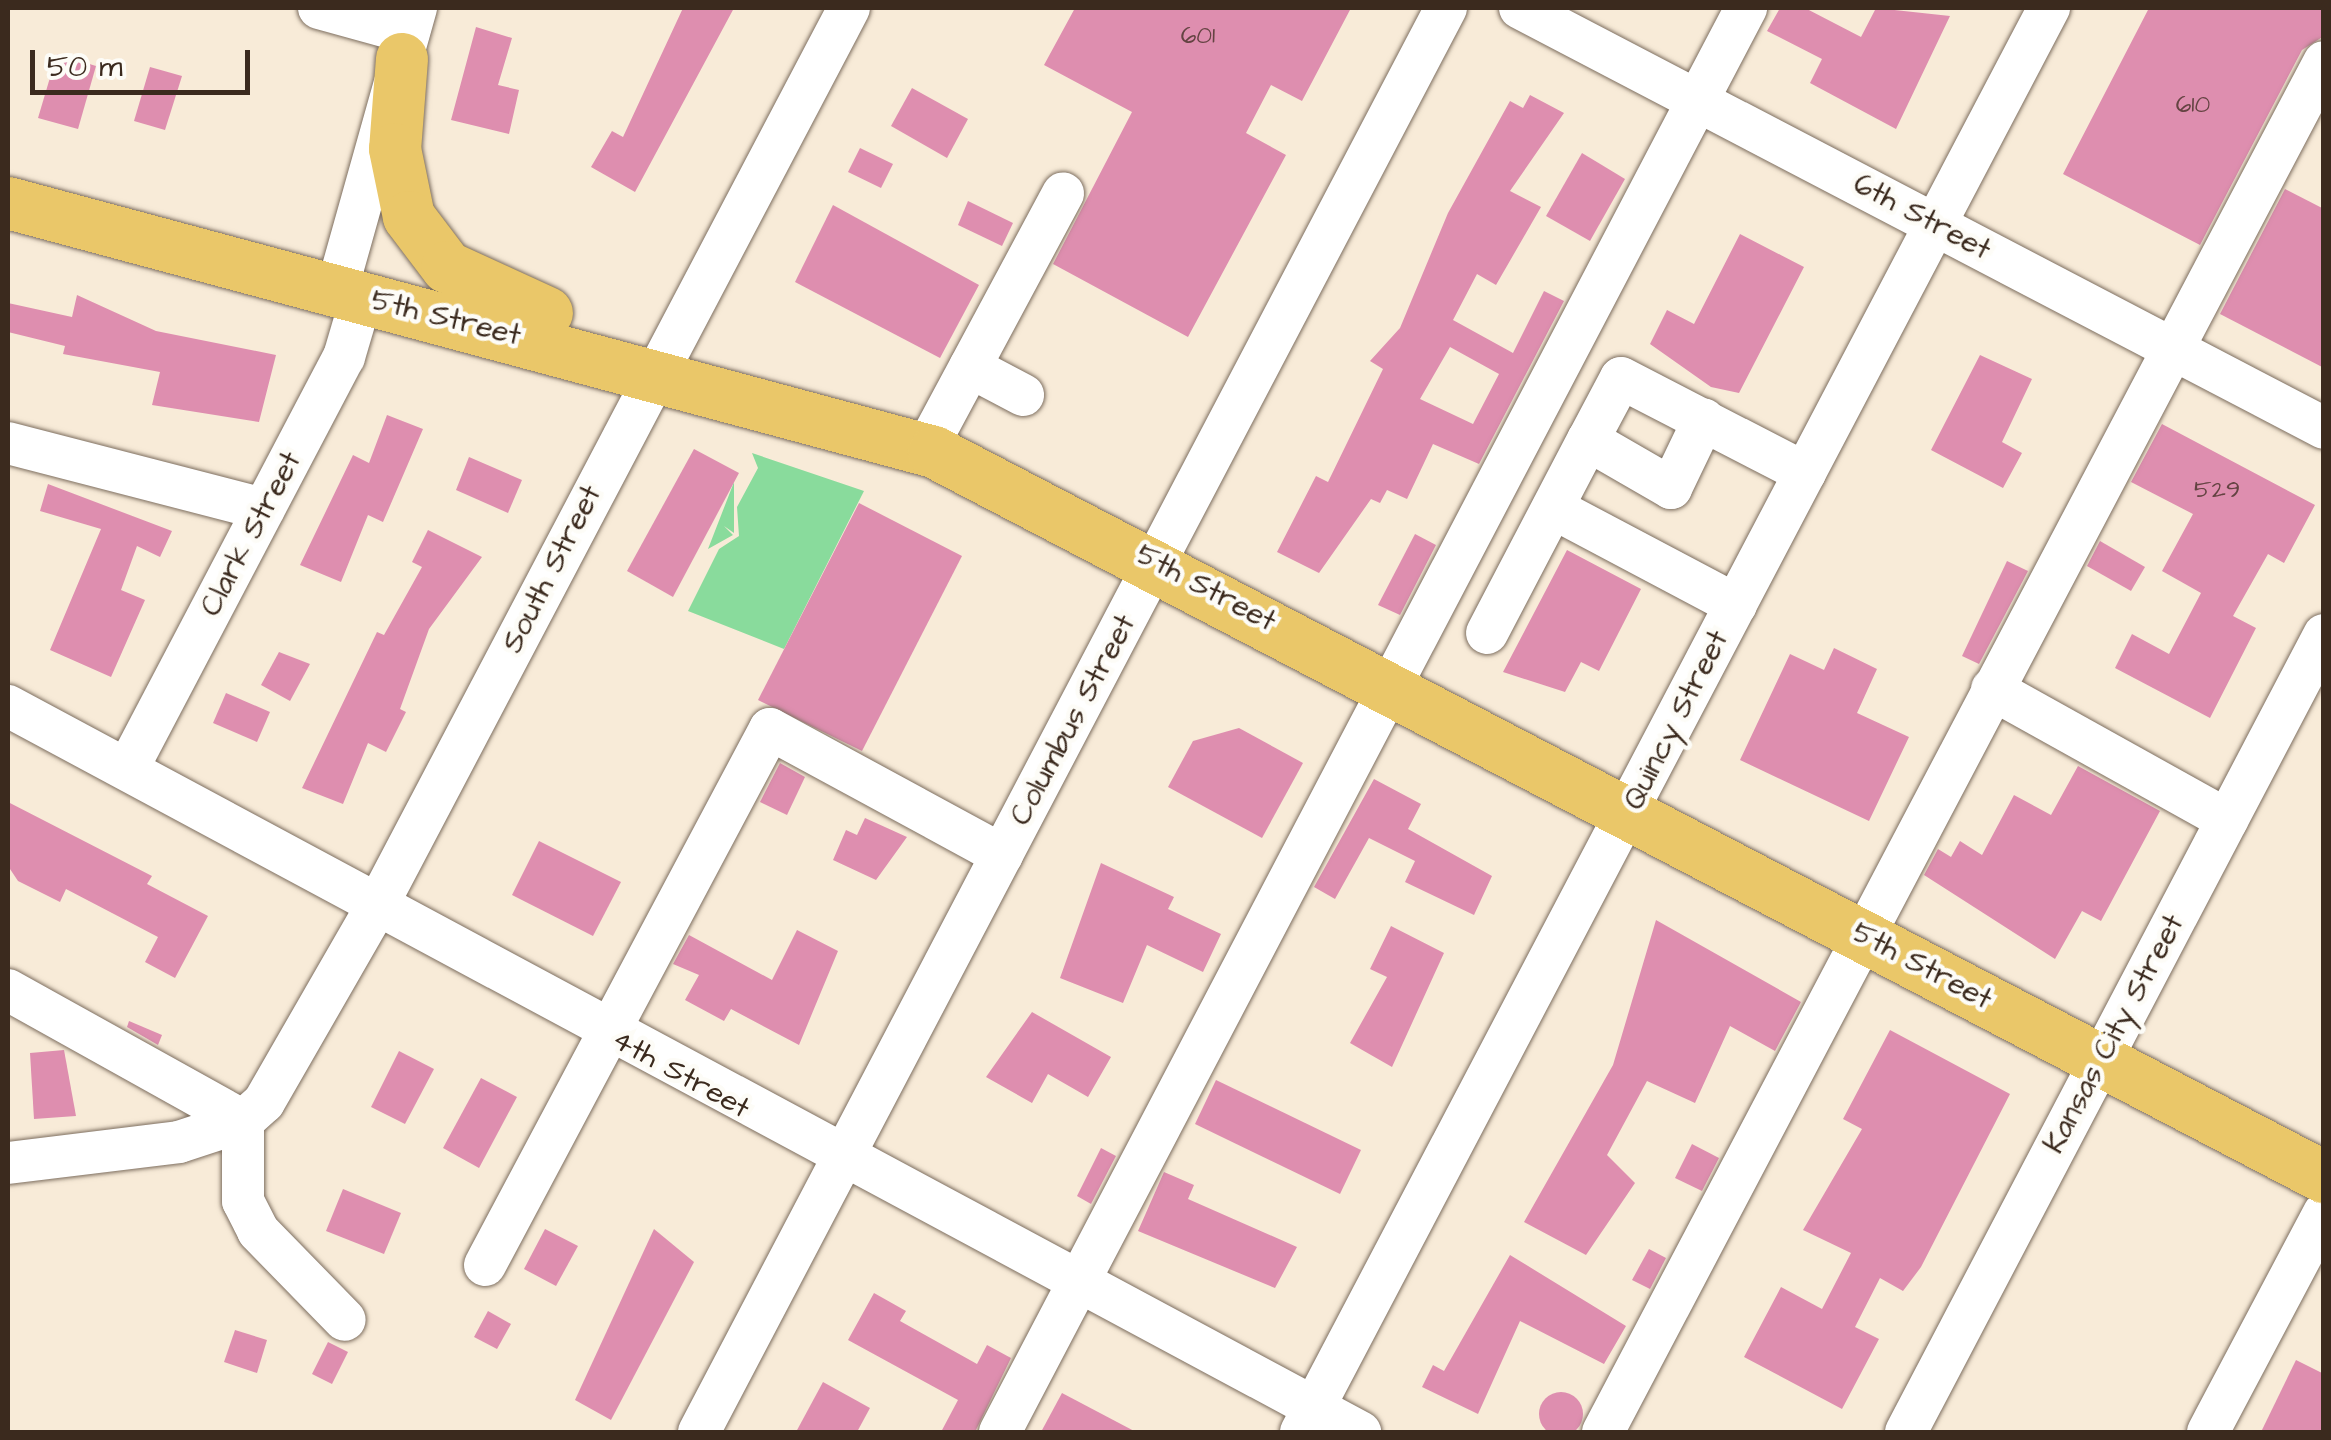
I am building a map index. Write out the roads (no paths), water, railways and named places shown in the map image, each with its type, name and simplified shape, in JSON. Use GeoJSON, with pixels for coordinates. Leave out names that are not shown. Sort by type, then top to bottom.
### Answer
{"type":"FeatureCollection","features":[{"type":"Feature","properties":{"kind":"main road"},"geometry":{"type":"LineString","coordinates":[[409,33],[398,186],[426,243],[482,290],[562,318],[636,366]]}},
{"type":"Feature","properties":{"kind":"main road","name":"5th Street"},"geometry":{"type":"LineString","coordinates":[[8,203],[636,366],[926,449],[1156,562],[1630,809],[2099,1062],[2324,1177]]}},
{"type":"Feature","properties":{"kind":"street"},"geometry":{"type":"LineString","coordinates":[[319,8],[409,33]]}},
{"type":"Feature","properties":{"kind":"street","name":"South Street"},"geometry":{"type":"LineString","coordinates":[[242,1121],[285,1074],[378,904],[636,366],[849,8]]}},
{"type":"Feature","properties":{"kind":"street","name":"Columbus Street"},"geometry":{"type":"LineString","coordinates":[[699,1432],[1446,8]]}},
{"type":"Feature","properties":{"kind":"street","name":"6th Street"},"geometry":{"type":"LineString","coordinates":[[1520,8],[2324,428]]}},
{"type":"Feature","properties":{"kind":"street"},"geometry":{"type":"LineString","coordinates":[[1000,1432],[1746,8]]}},
{"type":"Feature","properties":{"kind":"street","name":"Quincy Street"},"geometry":{"type":"LineString","coordinates":[[1308,1420],[2049,8]]}},
{"type":"Feature","properties":{"kind":"street","name":"Clark Street"},"geometry":{"type":"LineString","coordinates":[[128,768],[344,357],[350,293],[409,33]]}},
{"type":"Feature","properties":{"kind":"street"},"geometry":{"type":"LineString","coordinates":[[1603,1432],[2324,62]]}},
{"type":"Feature","properties":{"kind":"street"},"geometry":{"type":"LineString","coordinates":[[926,449],[1064,192]]}},
{"type":"Feature","properties":{"kind":"street"},"geometry":{"type":"LineString","coordinates":[[970,367],[1023,395]]}},
{"type":"Feature","properties":{"kind":"street"},"geometry":{"type":"LineString","coordinates":[[1487,634],[1621,378],[1805,473]]}},
{"type":"Feature","properties":{"kind":"street"},"geometry":{"type":"LineString","coordinates":[[1588,440],[1671,488],[1704,420]]}},
{"type":"Feature","properties":{"kind":"street"},"geometry":{"type":"LineString","coordinates":[[8,443],[264,508]]}},
{"type":"Feature","properties":{"kind":"street"},"geometry":{"type":"LineString","coordinates":[[1552,508],[1736,604]]}},
{"type":"Feature","properties":{"kind":"street","name":"Kansas City Street"},"geometry":{"type":"LineString","coordinates":[[1906,1432],[2324,635]]}},
{"type":"Feature","properties":{"kind":"street"},"geometry":{"type":"LineString","coordinates":[[1992,689],[2226,820]]}},
{"type":"Feature","properties":{"kind":"street","name":"4th Street"},"geometry":{"type":"LineString","coordinates":[[8,706],[378,904],[843,1162],[1078,1284],[1308,1420],[1360,1432]]}},
{"type":"Feature","properties":{"kind":"street"},"geometry":{"type":"LineString","coordinates":[[485,1266],[770,729],[1002,854]]}},
{"type":"Feature","properties":{"kind":"street"},"geometry":{"type":"LineString","coordinates":[[8,990],[242,1121]]}},
{"type":"Feature","properties":{"kind":"street"},"geometry":{"type":"LineString","coordinates":[[8,1163],[130,1151],[242,1121]]}},
{"type":"Feature","properties":{"kind":"street"},"geometry":{"type":"LineString","coordinates":[[242,1121],[243,1200],[258,1231],[345,1320]]}},
{"type":"Feature","properties":{"kind":"street"},"geometry":{"type":"LineString","coordinates":[[2208,1432],[2324,1213]]}}]}
